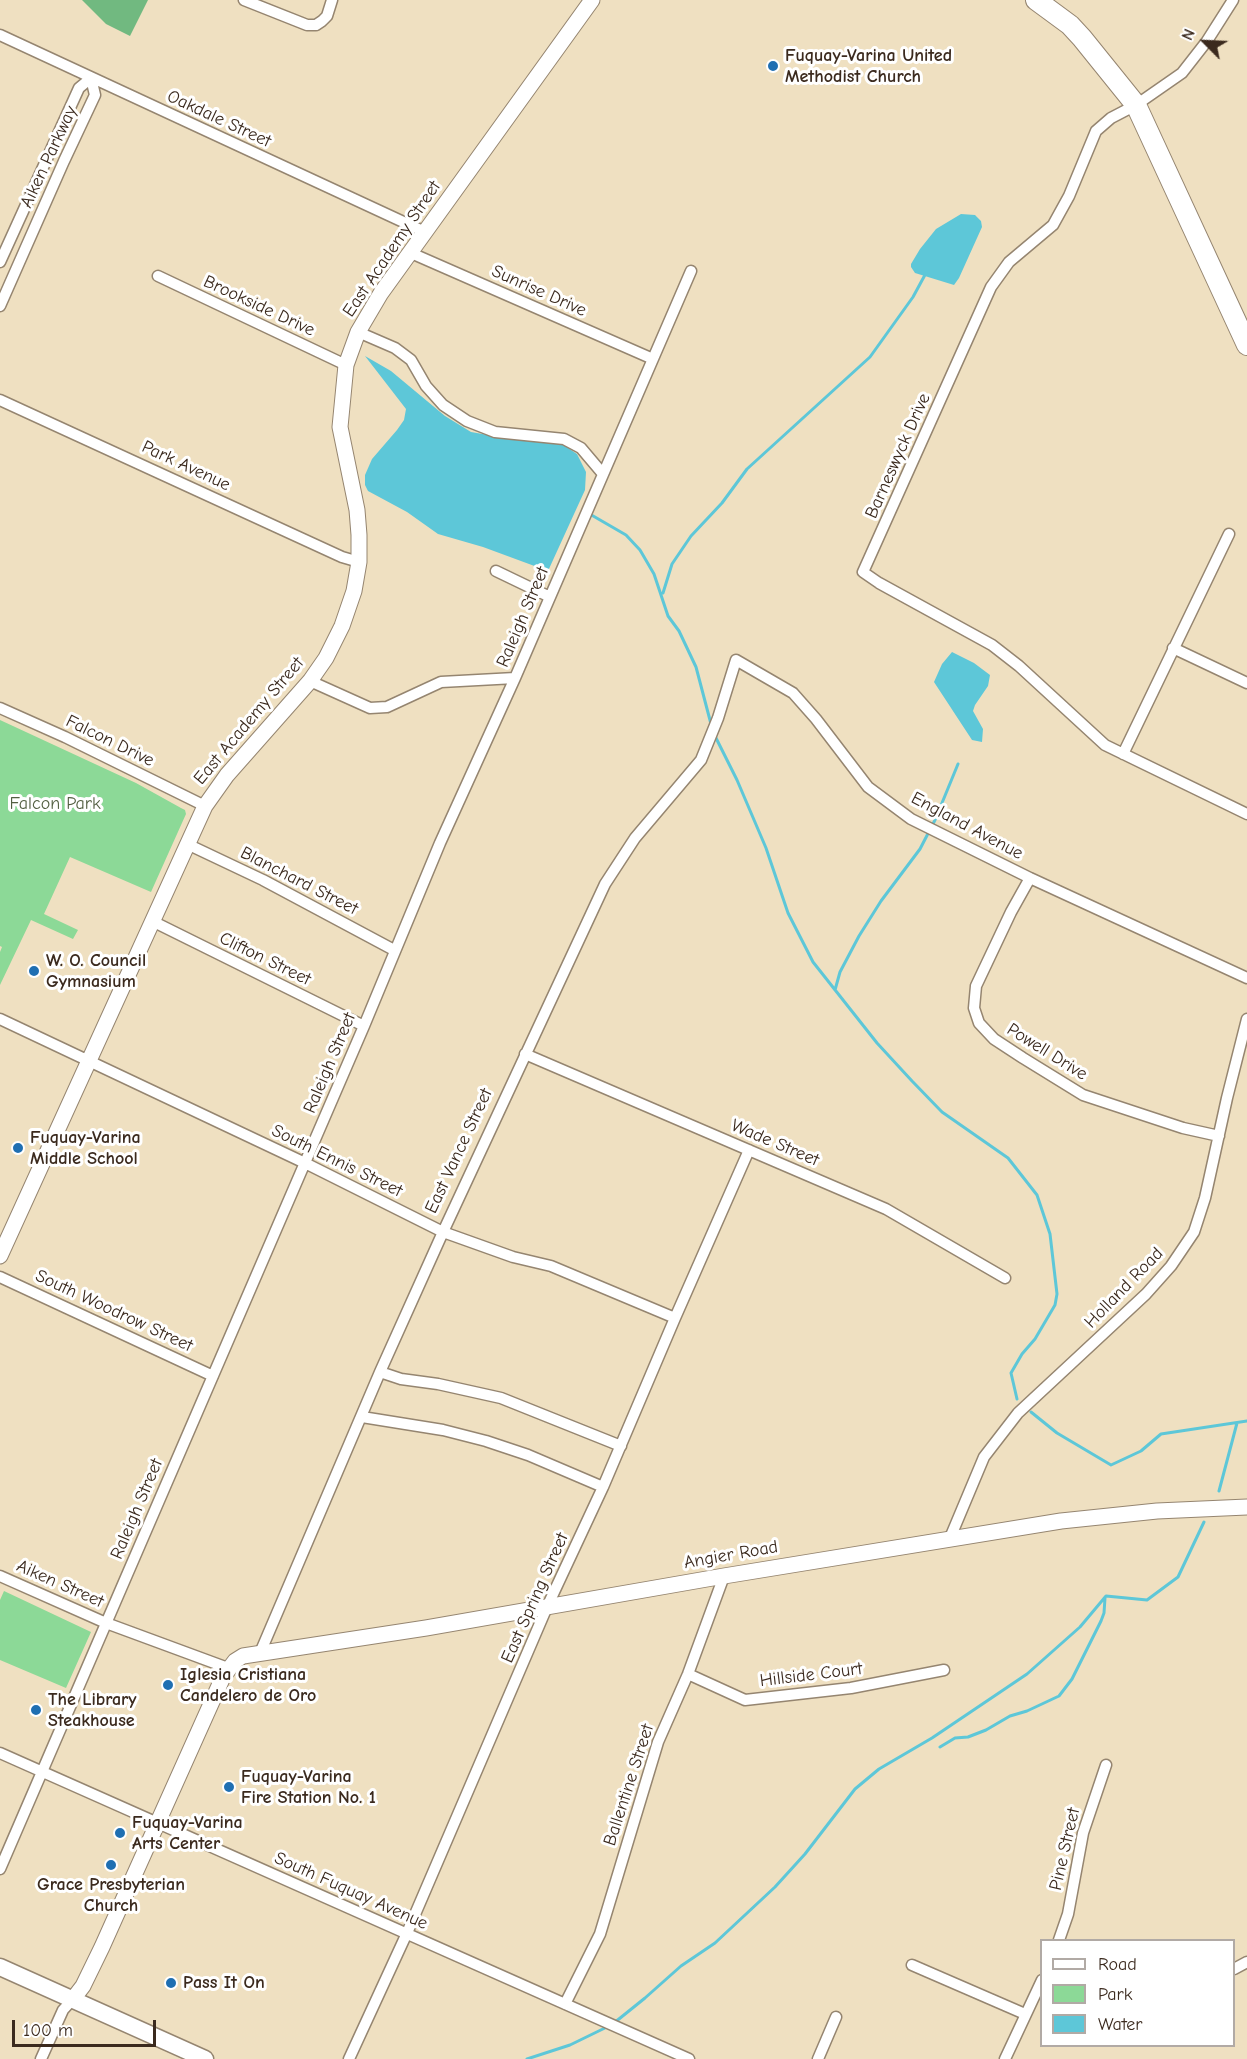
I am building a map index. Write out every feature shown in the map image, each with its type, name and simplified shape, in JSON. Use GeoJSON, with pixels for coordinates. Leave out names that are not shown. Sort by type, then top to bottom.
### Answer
{"type":"FeatureCollection","features":[{"type":"Feature","properties":{"kind":"highway"},"geometry":{"type":"LineString","coordinates":[[1036,0],[1070,25],[1136,105],[1247,345]]}},
{"type":"Feature","properties":{"kind":"main road"},"geometry":{"type":"LineString","coordinates":[[0,1967],[205,2059]]}},
{"type":"Feature","properties":{"kind":"street"},"geometry":{"type":"LineString","coordinates":[[244,0],[266,5],[300,23],[316,25],[327,16],[332,0]]}},
{"type":"Feature","properties":{"kind":"street","name":"East Academy Street"},"geometry":{"type":"LineString","coordinates":[[0,1256],[205,806],[227,775],[310,681],[326,658],[342,626],[354,591],[359,535],[357,510],[340,427],[346,365],[358,332],[368,313],[425,232],[592,0]]}},
{"type":"Feature","properties":{"kind":"street","name":"Barneswyck Drive"},"geometry":{"type":"LineString","coordinates":[[1233,0],[1200,51],[1182,73],[1136,105],[1111,118],[1096,131],[1069,196],[1053,225],[1009,262],[991,287],[863,572],[992,645],[1019,666],[1105,745],[1247,814]]}},
{"type":"Feature","properties":{"kind":"street","name":"Oakdale Street"},"geometry":{"type":"LineString","coordinates":[[0,35],[425,232]]}},
{"type":"Feature","properties":{"kind":"street","name":"Aiken Parkway"},"geometry":{"type":"LineString","coordinates":[[0,262],[79,88],[92,78],[96,95],[0,306]]}},
{"type":"Feature","properties":{"kind":"street","name":"Sunrise Drive"},"geometry":{"type":"LineString","coordinates":[[411,253],[653,359]]}},
{"type":"Feature","properties":{"kind":"street","name":"Raleigh Street"},"geometry":{"type":"LineString","coordinates":[[0,1869],[364,1026],[440,843],[515,678],[692,271]]}},
{"type":"Feature","properties":{"kind":"street","name":"Brookside Drive"},"geometry":{"type":"LineString","coordinates":[[158,276],[346,365]]}},
{"type":"Feature","properties":{"kind":"street"},"geometry":{"type":"LineString","coordinates":[[358,332],[395,348],[411,360],[426,386],[443,405],[467,421],[495,432],[564,439],[581,448],[603,474]]}},
{"type":"Feature","properties":{"kind":"street","name":"Park Avenue"},"geometry":{"type":"LineString","coordinates":[[0,400],[342,557],[358,562]]}},
{"type":"Feature","properties":{"kind":"street"},"geometry":{"type":"LineString","coordinates":[[1123,754],[1229,534]]}},
{"type":"Feature","properties":{"kind":"street"},"geometry":{"type":"LineString","coordinates":[[496,571],[550,597]]}},
{"type":"Feature","properties":{"kind":"street"},"geometry":{"type":"LineString","coordinates":[[1173,648],[1247,682]]}},
{"type":"Feature","properties":{"kind":"street","name":"England Avenue"},"geometry":{"type":"LineString","coordinates":[[728,686],[736,660],[770,678],[793,693],[868,787],[911,819],[1030,878],[1247,978]]}},
{"type":"Feature","properties":{"kind":"street"},"geometry":{"type":"LineString","coordinates":[[310,681],[370,708],[387,707],[441,682],[515,678]]}},
{"type":"Feature","properties":{"kind":"street","name":"East Vance Street"},"geometry":{"type":"LineString","coordinates":[[260,1653],[380,1372],[605,884],[636,838],[701,760],[728,686]]}},
{"type":"Feature","properties":{"kind":"street","name":"Falcon Drive"},"geometry":{"type":"LineString","coordinates":[[0,708],[205,806]]}},
{"type":"Feature","properties":{"kind":"street","name":"Blanchard Street"},"geometry":{"type":"LineString","coordinates":[[187,844],[263,880],[394,950]]}},
{"type":"Feature","properties":{"kind":"street","name":"Powell Drive"},"geometry":{"type":"LineString","coordinates":[[1030,878],[976,986],[974,1008],[979,1023],[1004,1045],[1083,1095],[1183,1128],[1219,1136]]}},
{"type":"Feature","properties":{"kind":"street","name":"Clifton Street"},"geometry":{"type":"LineString","coordinates":[[152,921],[364,1026]]}},
{"type":"Feature","properties":{"kind":"street","name":"South Ennis Street"},"geometry":{"type":"LineString","coordinates":[[0,1019],[305,1163],[443,1232],[513,1257],[551,1266],[675,1318]]}},
{"type":"Feature","properties":{"kind":"street","name":"Holland Road"},"geometry":{"type":"LineString","coordinates":[[950,1538],[984,1457],[1017,1413],[1111,1329],[1171,1266],[1194,1232],[1205,1197],[1247,1019]]}},
{"type":"Feature","properties":{"kind":"street","name":"Wade Street"},"geometry":{"type":"LineString","coordinates":[[525,1054],[885,1209],[1005,1278]]}},
{"type":"Feature","properties":{"kind":"street","name":"East Spring Street"},"geometry":{"type":"LineString","coordinates":[[349,2059],[407,1933],[547,1607],[603,1488],[749,1150]]}},
{"type":"Feature","properties":{"kind":"street","name":"South Woodrow Street"},"geometry":{"type":"LineString","coordinates":[[0,1277],[213,1376]]}},
{"type":"Feature","properties":{"kind":"street"},"geometry":{"type":"LineString","coordinates":[[380,1372],[401,1379],[438,1384],[501,1398],[621,1446]]}},
{"type":"Feature","properties":{"kind":"street"},"geometry":{"type":"LineString","coordinates":[[362,1417],[443,1430],[486,1441],[528,1455],[603,1488]]}},
{"type":"Feature","properties":{"kind":"street","name":"Angier Road"},"geometry":{"type":"LineString","coordinates":[[228,1668],[243,1656],[950,1538],[1157,1511],[1247,1507]]}},
{"type":"Feature","properties":{"kind":"street","name":"Aiken Street"},"geometry":{"type":"LineString","coordinates":[[0,1576],[106,1623],[228,1668]]}},
{"type":"Feature","properties":{"kind":"street","name":"Ballentine Street"},"geometry":{"type":"LineString","coordinates":[[565,2004],[600,1934],[658,1742],[688,1674],[724,1576]]}},
{"type":"Feature","properties":{"kind":"street"},"geometry":{"type":"LineString","coordinates":[[41,2059],[63,2010],[83,1986],[228,1668]]}},
{"type":"Feature","properties":{"kind":"street","name":"Hillside Court"},"geometry":{"type":"LineString","coordinates":[[688,1674],[745,1700],[851,1688],[944,1670]]}},
{"type":"Feature","properties":{"kind":"street","name":"South Fuquay Avenue"},"geometry":{"type":"LineString","coordinates":[[0,1753],[689,2059]]}},
{"type":"Feature","properties":{"kind":"street","name":"Pine Street"},"geometry":{"type":"LineString","coordinates":[[1060,1939],[1068,1914],[1083,1833],[1106,1765]]}},
{"type":"Feature","properties":{"kind":"street"},"geometry":{"type":"LineString","coordinates":[[912,1965],[1025,2014]]}},
{"type":"Feature","properties":{"kind":"street"},"geometry":{"type":"LineString","coordinates":[[1005,2059],[1040,1982]]}},
{"type":"Feature","properties":{"kind":"street"},"geometry":{"type":"LineString","coordinates":[[818,2059],[836,2017]]}},
{"type":"Feature","properties":{"kind":"green space"},"geometry":{"type":"Polygon","coordinates":[[[82,0],[148,0],[130,36],[106,24],[82,0]]]}},
{"type":"Feature","properties":{"kind":"green space","name":"Falcon Park"},"geometry":{"type":"Polygon","coordinates":[[[0,720],[136,783],[185,810],[186,814],[151,892],[70,857],[44,914],[78,930],[73,939],[31,920],[0,985],[2,947],[0,946],[0,720]]]}},
{"type":"Feature","properties":{"kind":"green space"},"geometry":{"type":"Polygon","coordinates":[[[4,1591],[91,1632],[66,1688],[0,1660],[0,1600],[4,1591]]]}},
{"type":"Feature","properties":{"kind":"water"},"geometry":{"type":"Polygon","coordinates":[[[961,214],[975,215],[981,221],[982,227],[954,285],[915,273],[911,264],[920,249],[936,229],[961,214]]]}},
{"type":"Feature","properties":{"kind":"water"},"geometry":{"type":"Polygon","coordinates":[[[365,356],[391,371],[445,416],[471,432],[562,444],[577,454],[586,472],[585,490],[548,571],[483,547],[438,534],[407,512],[368,491],[365,485],[365,475],[372,459],[404,420],[406,409],[365,356]]]}},
{"type":"Feature","properties":{"kind":"water"},"geometry":{"type":"Polygon","coordinates":[[[952,652],[974,663],[990,675],[988,686],[973,711],[983,729],[982,742],[972,740],[934,682],[942,664],[952,652]]]}},
{"type":"Feature","properties":{"kind":"waterway"},"geometry":{"type":"LineString","coordinates":[[663,593],[672,564],[691,536],[722,503],[747,469],[870,357],[913,297],[926,273]]}},
{"type":"Feature","properties":{"kind":"waterway"},"geometry":{"type":"LineString","coordinates":[[588,513],[626,535],[640,550],[654,574],[668,616],[679,631],[696,667],[711,724]]}},
{"type":"Feature","properties":{"kind":"waterway"},"geometry":{"type":"LineString","coordinates":[[715,736],[766,848],[788,913],[813,962],[877,1043],[912,1081],[942,1112],[1008,1158],[1037,1195],[1050,1234],[1057,1294],[1055,1305],[1011,1373],[1017,1399]]}},
{"type":"Feature","properties":{"kind":"waterway"},"geometry":{"type":"LineString","coordinates":[[835,990],[840,972],[859,936],[881,901],[920,849],[935,820],[958,764]]}},
{"type":"Feature","properties":{"kind":"waterway"},"geometry":{"type":"LineString","coordinates":[[1031,1412],[1057,1433],[1111,1465],[1141,1451],[1161,1434],[1247,1421]]}},
{"type":"Feature","properties":{"kind":"waterway"},"geometry":{"type":"LineString","coordinates":[[1219,1491],[1237,1423]]}},
{"type":"Feature","properties":{"kind":"waterway"},"geometry":{"type":"LineString","coordinates":[[614,2023],[681,1966],[715,1943],[775,1887],[805,1854],[855,1789],[879,1769],[932,1738],[1027,1674],[1080,1627],[1106,1596],[1147,1600],[1178,1577],[1204,1522]]}},
{"type":"Feature","properties":{"kind":"waterway"},"geometry":{"type":"LineString","coordinates":[[940,1747],[955,1738],[968,1737],[986,1730],[1010,1716],[1059,1696],[1072,1679],[1101,1621],[1105,1598]]}},
{"type":"Feature","properties":{"kind":"waterway"},"geometry":{"type":"LineString","coordinates":[[527,2059],[570,2045],[609,2026]]}},
{"type":"Feature","properties":{"kind":"place","name":"Fuquay-Varina United Methodist Church"},"geometry":{"type":"Point","coordinates":[773,66]}},
{"type":"Feature","properties":{"kind":"place","name":"W. O. Council Gymnasium"},"geometry":{"type":"Point","coordinates":[34,971]}},
{"type":"Feature","properties":{"kind":"place","name":"Fuquay-Varina Middle School"},"geometry":{"type":"Point","coordinates":[18,1148]}},
{"type":"Feature","properties":{"kind":"place","name":"Iglesia Cristiana Candelero de Oro"},"geometry":{"type":"Point","coordinates":[168,1685]}},
{"type":"Feature","properties":{"kind":"place","name":"The Library Steakhouse"},"geometry":{"type":"Point","coordinates":[36,1710]}},
{"type":"Feature","properties":{"kind":"place","name":"Fuquay-Varina Fire Station No. 1"},"geometry":{"type":"Point","coordinates":[229,1787]}},
{"type":"Feature","properties":{"kind":"place","name":"Fuquay-Varina Arts Center"},"geometry":{"type":"Point","coordinates":[120,1833]}},
{"type":"Feature","properties":{"kind":"place","name":"Grace Presbyterian Church"},"geometry":{"type":"Point","coordinates":[111,1865]}},
{"type":"Feature","properties":{"kind":"place","name":"Pass It On"},"geometry":{"type":"Point","coordinates":[171,1983]}}]}
